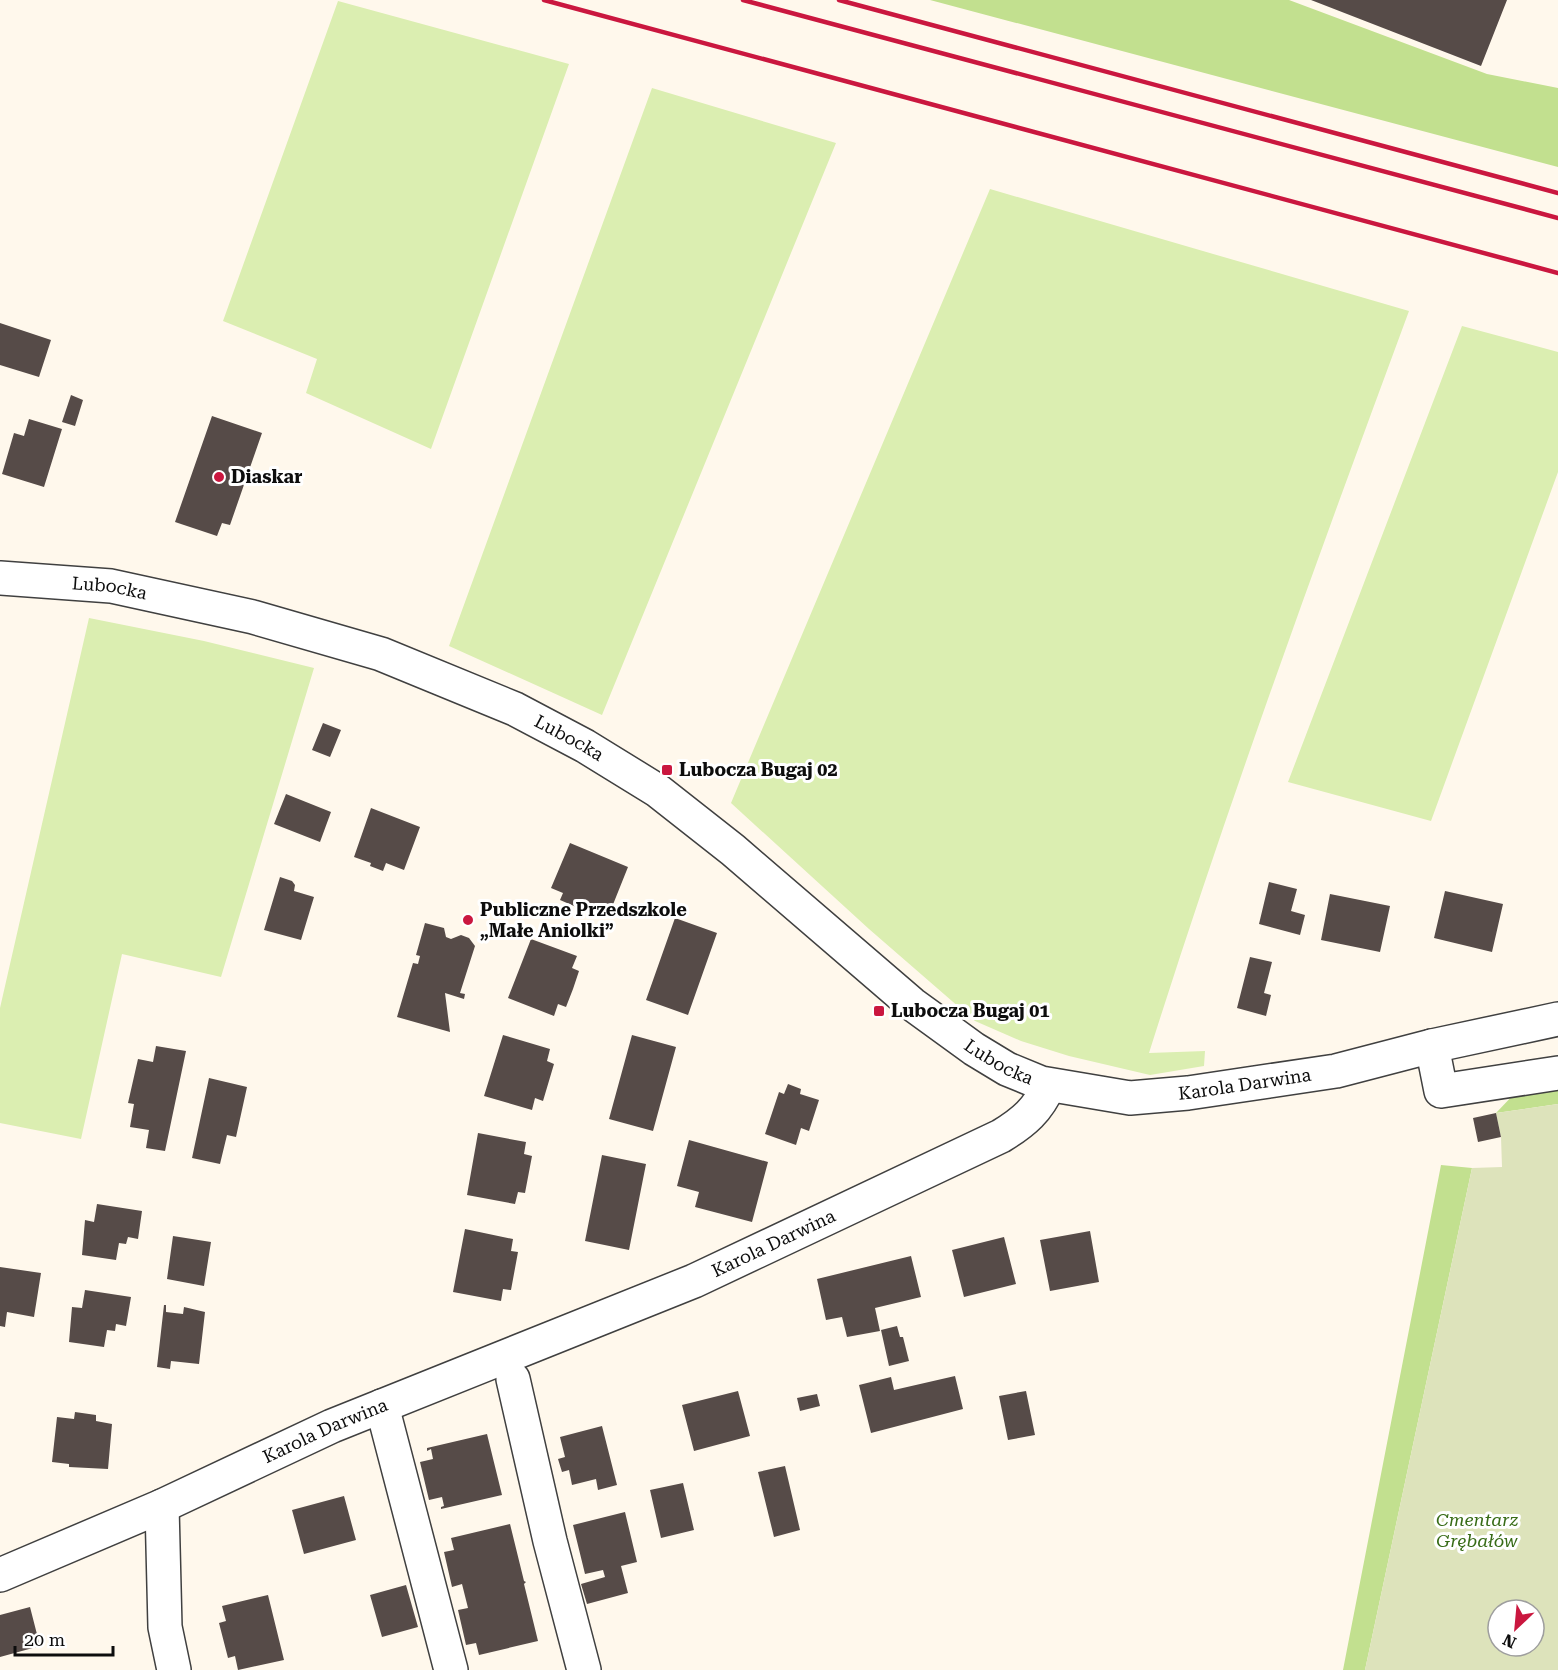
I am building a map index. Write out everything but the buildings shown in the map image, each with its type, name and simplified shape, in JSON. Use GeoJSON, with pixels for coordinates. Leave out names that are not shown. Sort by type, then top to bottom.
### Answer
{"type":"FeatureCollection","features":[{"type":"Feature","properties":{"kind":"street","name":"Lubocka"},"geometry":{"type":"LineString","coordinates":[[0,578],[111,586],[253,617],[381,654],[515,709],[585,746],[658,790],[733,850],[912,1004],[974,1049],[1007,1069],[1049,1085]]}},
{"type":"Feature","properties":{"kind":"street","name":"Karola Darwina"},"geometry":{"type":"LineString","coordinates":[[0,1575],[162,1506],[332,1426],[694,1281],[1001,1136],[1028,1120],[1049,1085],[1130,1098],[1188,1093],[1336,1071],[1432,1046],[1558,1019]]}},
{"type":"Feature","properties":{"kind":"street"},"geometry":{"type":"LineString","coordinates":[[1432,1046],[1441,1091],[1558,1073]]}},
{"type":"Feature","properties":{"kind":"street"},"geometry":{"type":"LineString","coordinates":[[513,1379],[550,1541],[584,1670]]}},
{"type":"Feature","properties":{"kind":"street"},"geometry":{"type":"LineString","coordinates":[[382,1406],[451,1670]]}},
{"type":"Feature","properties":{"kind":"street"},"geometry":{"type":"LineString","coordinates":[[162,1506],[165,1627],[174,1670]]}},
{"type":"Feature","properties":{"kind":"green space"},"geometry":{"type":"Polygon","coordinates":[[[930,0],[1289,0],[1487,74],[1558,88],[1558,167],[930,0]]]}},
{"type":"Feature","properties":{"kind":"green space"},"geometry":{"type":"Polygon","coordinates":[[[338,1],[569,64],[431,449],[306,393],[317,359],[223,321],[338,1]]]}},
{"type":"Feature","properties":{"kind":"green space"},"geometry":{"type":"Polygon","coordinates":[[[652,88],[836,143],[602,715],[449,646],[652,88]]]}},
{"type":"Feature","properties":{"kind":"green space"},"geometry":{"type":"Polygon","coordinates":[[[990,189],[1409,311],[1242,773],[1149,1053],[1205,1051],[1204,1066],[1150,1075],[1069,1056],[1021,1041],[975,1021],[869,929],[731,803],[990,189]]]}},
{"type":"Feature","properties":{"kind":"green space"},"geometry":{"type":"Polygon","coordinates":[[[1462,326],[1558,352],[1558,472],[1431,821],[1288,782],[1462,326]]]}},
{"type":"Feature","properties":{"kind":"green space"},"geometry":{"type":"Polygon","coordinates":[[[89,618],[204,641],[314,668],[221,977],[122,954],[81,1139],[0,1123],[0,1008],[89,618]]]}},
{"type":"Feature","properties":{"kind":"green space"},"geometry":{"type":"Polygon","coordinates":[[[1558,1086],[1558,1104],[1496,1113],[1516,1092],[1558,1086]]]}},
{"type":"Feature","properties":{"kind":"green space","name":"Cmentarz Grębałów"},"geometry":{"type":"Polygon","coordinates":[[[1558,1104],[1558,1670],[1365,1670],[1472,1168],[1502,1167],[1501,1137],[1496,1113],[1558,1104]]]}},
{"type":"Feature","properties":{"kind":"green space"},"geometry":{"type":"Polygon","coordinates":[[[1441,1165],[1472,1168],[1365,1670],[1343,1670],[1441,1165]]]}},
{"type":"Feature","properties":{"kind":"railway"},"geometry":{"type":"LineString","coordinates":[[544,0],[1558,273]]}},
{"type":"Feature","properties":{"kind":"railway"},"geometry":{"type":"LineString","coordinates":[[743,0],[1558,218]]}},
{"type":"Feature","properties":{"kind":"railway"},"geometry":{"type":"LineString","coordinates":[[839,0],[1558,193]]}},
{"type":"Feature","properties":{"kind":"place","name":"Diaskar"},"geometry":{"type":"Point","coordinates":[219,477]}},
{"type":"Feature","properties":{"kind":"place","name":"Lubocza Bugaj 02"},"geometry":{"type":"Point","coordinates":[667,770]}},
{"type":"Feature","properties":{"kind":"place","name":"Publiczne Przedszkole „Małe Aniolki”"},"geometry":{"type":"Point","coordinates":[468,920]}},
{"type":"Feature","properties":{"kind":"place","name":"Lubocza Bugaj 01"},"geometry":{"type":"Point","coordinates":[879,1011]}}]}
